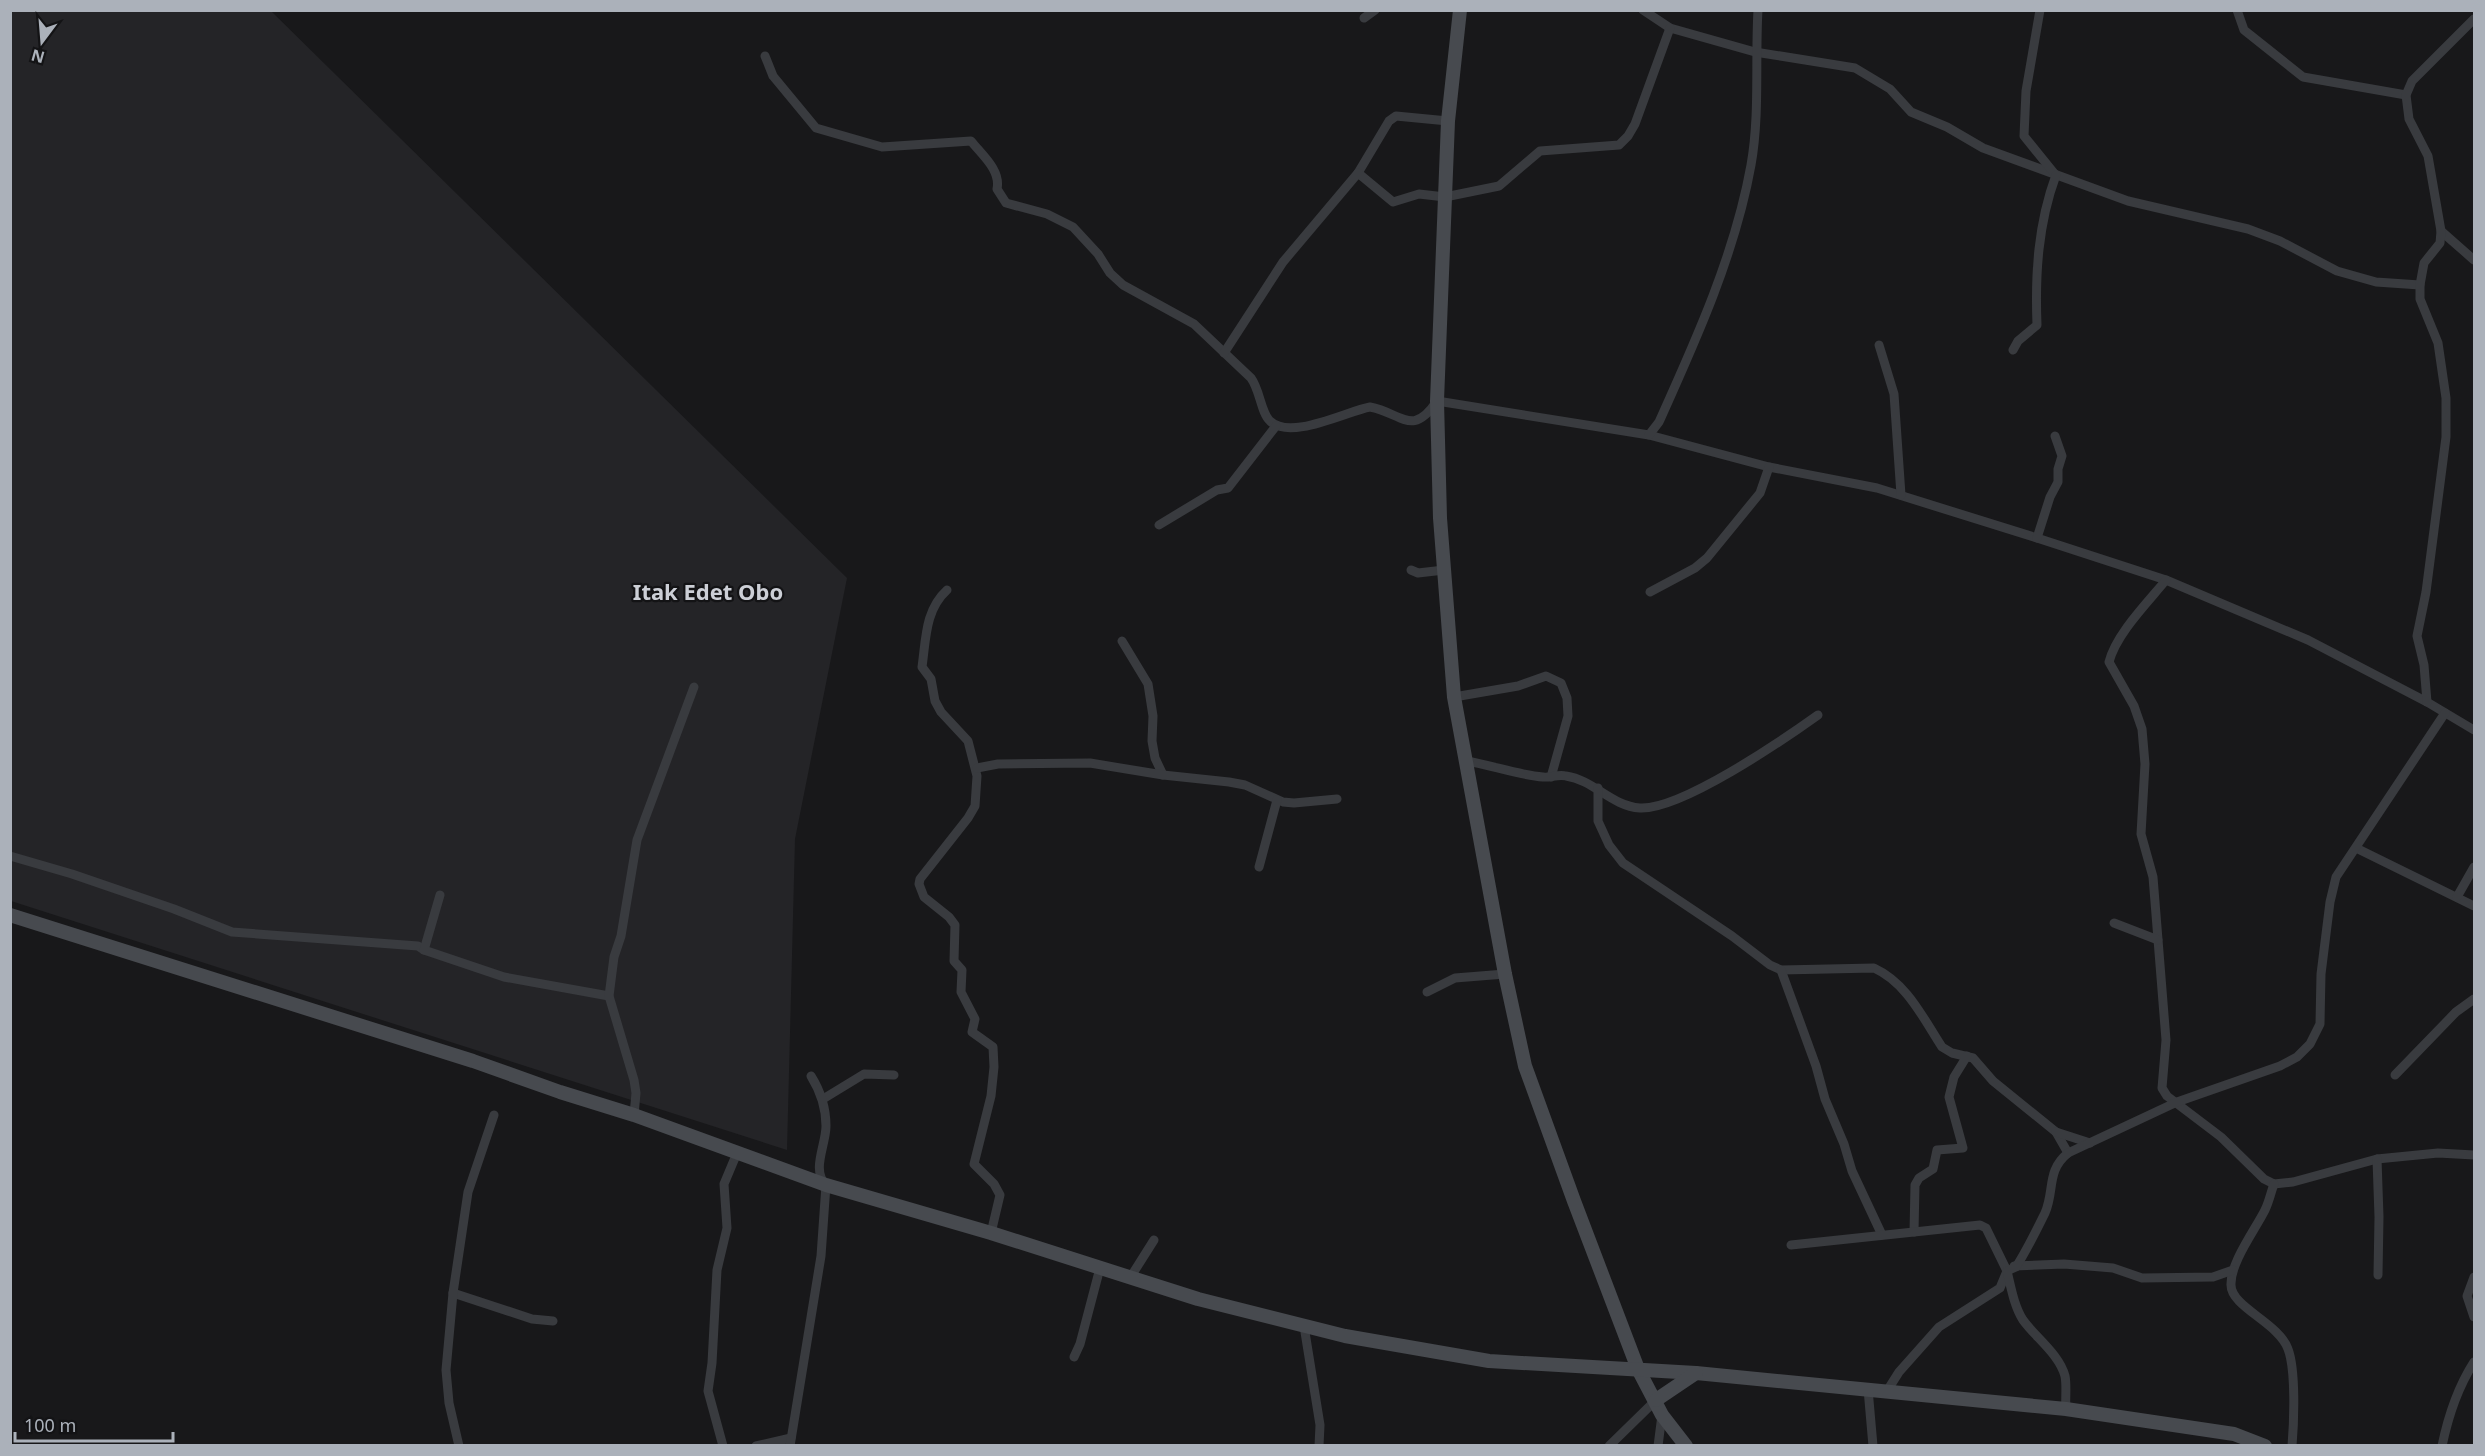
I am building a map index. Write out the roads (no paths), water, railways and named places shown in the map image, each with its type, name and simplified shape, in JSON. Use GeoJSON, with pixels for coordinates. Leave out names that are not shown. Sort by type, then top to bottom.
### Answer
{"type":"FeatureCollection","features":[{"type":"Feature","properties":{"kind":"street"},"geometry":{"type":"LineString","coordinates":[[1364,18],[1375,10]]}},
{"type":"Feature","properties":{"kind":"street"},"geometry":{"type":"LineString","coordinates":[[1460,10],[1448,121],[1437,401],[1440,518],[1454,697],[1505,974],[1526,1066],[1638,1369],[1662,1415],[1686,1446]]}},
{"type":"Feature","properties":{"kind":"street"},"geometry":{"type":"LineString","coordinates":[[1643,10],[1670,28],[1755,52],[1855,68],[1890,89],[1911,112],[1947,127],[1983,148],[2128,201],[2248,229],[2280,241],[2337,271],[2376,282],[2420,285]]}},
{"type":"Feature","properties":{"kind":"street"},"geometry":{"type":"LineString","coordinates":[[1649,435],[1659,422],[1713,297],[1741,207],[1751,164],[1755,121],[1755,52],[1758,10]]}},
{"type":"Feature","properties":{"kind":"street"},"geometry":{"type":"LineString","coordinates":[[2040,10],[2026,91],[2024,136],[2056,175]]}},
{"type":"Feature","properties":{"kind":"street"},"geometry":{"type":"LineString","coordinates":[[2237,10],[2244,30],[2303,77],[2406,95]]}},
{"type":"Feature","properties":{"kind":"street"},"geometry":{"type":"LineString","coordinates":[[2427,702],[2424,665],[2417,636],[2426,592],[2446,437],[2446,398],[2438,343],[2420,299],[2420,285],[2424,263],[2440,243],[2441,231],[2428,156],[2409,119],[2406,95],[2412,81],[2475,19]]}},
{"type":"Feature","properties":{"kind":"street"},"geometry":{"type":"LineString","coordinates":[[1359,173],[1393,202],[1419,194],[1445,198],[1499,186],[1540,151],[1619,145],[1635,124],[1670,28]]}},
{"type":"Feature","properties":{"kind":"street"},"geometry":{"type":"LineString","coordinates":[[765,56],[773,76],[816,128],[882,147],[971,141],[994,169],[999,181],[997,189],[1006,203],[1047,214],[1073,227],[1122,285],[1194,324],[1255,383],[1268,420],[1276,426],[1295,428],[1336,419],[1370,407],[1396,418],[1415,421],[1424,418],[1437,401]]}},
{"type":"Feature","properties":{"kind":"street"},"geometry":{"type":"LineString","coordinates":[[1224,353],[1283,262],[1359,173],[1389,121],[1396,116],[1448,121]]}},
{"type":"Feature","properties":{"kind":"street"},"geometry":{"type":"LineString","coordinates":[[2013,350],[2018,341],[2037,325],[2036,273],[2045,204],[2056,175]]}},
{"type":"Feature","properties":{"kind":"street"},"geometry":{"type":"LineString","coordinates":[[2441,231],[2475,260]]}},
{"type":"Feature","properties":{"kind":"street"},"geometry":{"type":"LineString","coordinates":[[1879,345],[1894,393],[1901,495]]}},
{"type":"Feature","properties":{"kind":"street"},"geometry":{"type":"LineString","coordinates":[[1437,401],[1649,435],[1769,467],[1877,488],[2037,538],[2166,580],[2308,640],[2427,702],[2475,730]]}},
{"type":"Feature","properties":{"kind":"street"},"geometry":{"type":"LineString","coordinates":[[1159,525],[1216,490],[1228,488],[1276,426]]}},
{"type":"Feature","properties":{"kind":"street"},"geometry":{"type":"LineString","coordinates":[[2037,538],[2050,497],[2058,482],[2058,469],[2062,456],[2055,436]]}},
{"type":"Feature","properties":{"kind":"street"},"geometry":{"type":"LineString","coordinates":[[1650,592],[1695,568],[1707,558],[1760,493],[1769,467]]}},
{"type":"Feature","properties":{"kind":"street"},"geometry":{"type":"LineString","coordinates":[[1411,570],[1418,573],[1444,570]]}},
{"type":"Feature","properties":{"kind":"street"},"geometry":{"type":"LineString","coordinates":[[2166,580],[2120,639],[2109,662],[2134,706],[2142,729],[2145,764],[2141,834],[2153,877],[2166,1040],[2162,1088],[2167,1096],[2221,1137],[2264,1179],[2274,1184],[2293,1182],[2377,1159],[2438,1153],[2475,1155]]}},
{"type":"Feature","properties":{"kind":"street"},"geometry":{"type":"LineString","coordinates":[[947,590],[936,600],[931,611],[922,667],[931,679],[935,701],[941,712],[968,741],[977,768],[975,806],[920,879],[919,884],[924,897],[949,917],[955,925],[954,961],[962,970],[961,992],[975,1019],[972,1032],[993,1047],[994,1067],[991,1096],[974,1164],[994,1184],[1000,1195],[991,1233]]}},
{"type":"Feature","properties":{"kind":"street"},"geometry":{"type":"LineString","coordinates":[[1122,641],[1148,684],[1153,716],[1152,741],[1155,758],[1163,775]]}},
{"type":"Feature","properties":{"kind":"street"},"geometry":{"type":"LineString","coordinates":[[1454,697],[1518,686],[1546,676],[1561,683],[1567,698],[1568,716],[1551,777]]}},
{"type":"Feature","properties":{"kind":"street"},"geometry":{"type":"LineString","coordinates":[[634,1115],[636,1093],[634,1080],[609,996],[614,957],[621,936],[637,840],[694,687]]}},
{"type":"Feature","properties":{"kind":"street"},"geometry":{"type":"LineString","coordinates":[[1887,1391],[1899,1372],[1939,1327],[2000,1288],[2045,1212],[2050,1197],[2052,1173],[2060,1160],[2068,1153],[2177,1102],[2280,1066],[2296,1057],[2310,1044],[2320,1024],[2321,974],[2330,902],[2336,877],[2445,713]]}},
{"type":"Feature","properties":{"kind":"street"},"geometry":{"type":"LineString","coordinates":[[1466,761],[1542,777],[1565,775],[1598,788],[1610,799],[1628,806],[1656,807],[1695,791],[1781,742],[1818,715]]}},
{"type":"Feature","properties":{"kind":"street"},"geometry":{"type":"LineString","coordinates":[[977,768],[998,764],[1090,763],[1245,785],[1277,800],[1294,803],[1337,799]]}},
{"type":"Feature","properties":{"kind":"street"},"geometry":{"type":"LineString","coordinates":[[1598,788],[1598,821],[1609,845],[1623,863],[1732,936],[1770,965],[1781,970],[1874,968],[1887,974],[1903,988],[1942,1047],[1952,1053],[1972,1058],[1993,1081],[2056,1132],[2090,1143]]}},
{"type":"Feature","properties":{"kind":"street"},"geometry":{"type":"LineString","coordinates":[[1259,867],[1277,800]]}},
{"type":"Feature","properties":{"kind":"street"},"geometry":{"type":"LineString","coordinates":[[2356,848],[2475,906]]}},
{"type":"Feature","properties":{"kind":"street"},"geometry":{"type":"LineString","coordinates":[[10,856],[154,902],[232,932],[418,946],[504,977],[609,996]]}},
{"type":"Feature","properties":{"kind":"street"},"geometry":{"type":"LineString","coordinates":[[2457,897],[2475,867]]}},
{"type":"Feature","properties":{"kind":"street"},"geometry":{"type":"LineString","coordinates":[[424,950],[440,894]]}},
{"type":"Feature","properties":{"kind":"street"},"geometry":{"type":"LineString","coordinates":[[10,915],[473,1061],[634,1115],[826,1185],[991,1233],[1198,1299],[1345,1336],[1489,1361],[1696,1373],[2066,1409],[2234,1434],[2265,1446]]}},
{"type":"Feature","properties":{"kind":"street"},"geometry":{"type":"LineString","coordinates":[[2114,923],[2158,940]]}},
{"type":"Feature","properties":{"kind":"street"},"geometry":{"type":"LineString","coordinates":[[1781,970],[1852,1172],[1882,1235]]}},
{"type":"Feature","properties":{"kind":"street"},"geometry":{"type":"LineString","coordinates":[[1427,992],[1455,978],[1505,974]]}},
{"type":"Feature","properties":{"kind":"street"},"geometry":{"type":"LineString","coordinates":[[2395,1075],[2456,1012],[2475,999]]}},
{"type":"Feature","properties":{"kind":"street"},"geometry":{"type":"LineString","coordinates":[[1914,1232],[1915,1185],[1919,1178],[1933,1169],[1937,1150],[1963,1148],[1949,1096],[1954,1077],[1967,1056]]}},
{"type":"Feature","properties":{"kind":"street"},"geometry":{"type":"LineString","coordinates":[[823,1099],[864,1074],[894,1075]]}},
{"type":"Feature","properties":{"kind":"street"},"geometry":{"type":"LineString","coordinates":[[756,1446],[790,1442],[821,1256],[826,1185],[818,1171],[826,1125],[823,1099],[811,1076]]}},
{"type":"Feature","properties":{"kind":"street"},"geometry":{"type":"LineString","coordinates":[[459,1446],[448,1404],[446,1370],[453,1293],[468,1192],[494,1115]]}},
{"type":"Feature","properties":{"kind":"street"},"geometry":{"type":"LineString","coordinates":[[2056,1132],[2068,1153]]}},
{"type":"Feature","properties":{"kind":"street"},"geometry":{"type":"LineString","coordinates":[[723,1446],[708,1391],[712,1363],[717,1270],[727,1228],[724,1184],[737,1153]]}},
{"type":"Feature","properties":{"kind":"street"},"geometry":{"type":"LineString","coordinates":[[2377,1159],[2378,1275]]}},
{"type":"Feature","properties":{"kind":"street"},"geometry":{"type":"LineString","coordinates":[[2230,1286],[2233,1270],[2265,1209],[2274,1184]]}},
{"type":"Feature","properties":{"kind":"street"},"geometry":{"type":"LineString","coordinates":[[1791,1245],[1983,1226],[2001,1258],[2012,1269],[2017,1308],[2061,1368],[2065,1377],[2066,1409]]}},
{"type":"Feature","properties":{"kind":"street"},"geometry":{"type":"LineString","coordinates":[[1130,1278],[1154,1240]]}},
{"type":"Feature","properties":{"kind":"street"},"geometry":{"type":"LineString","coordinates":[[2012,1269],[2064,1264],[2113,1268],[2142,1278],[2213,1277],[2233,1270]]}},
{"type":"Feature","properties":{"kind":"street"},"geometry":{"type":"LineString","coordinates":[[1074,1357],[1080,1344],[1100,1268]]}},
{"type":"Feature","properties":{"kind":"street"},"geometry":{"type":"LineString","coordinates":[[2224,1275],[2239,1303],[2274,1328],[2289,1350],[2294,1418],[2292,1446]]}},
{"type":"Feature","properties":{"kind":"street"},"geometry":{"type":"LineString","coordinates":[[2475,1277],[2467,1296],[2475,1317]]}},
{"type":"Feature","properties":{"kind":"street"},"geometry":{"type":"LineString","coordinates":[[453,1293],[532,1319],[553,1321]]}},
{"type":"Feature","properties":{"kind":"street"},"geometry":{"type":"LineString","coordinates":[[1304,1326],[1320,1425],[1319,1446]]}},
{"type":"Feature","properties":{"kind":"street"},"geometry":{"type":"LineString","coordinates":[[2442,1446],[2451,1410],[2466,1374],[2475,1362]]}},
{"type":"Feature","properties":{"kind":"street"},"geometry":{"type":"LineString","coordinates":[[1610,1446],[1656,1400],[1696,1373]]}},
{"type":"Feature","properties":{"kind":"street"},"geometry":{"type":"LineString","coordinates":[[1868,1389],[1873,1446]]}},
{"type":"Feature","properties":{"kind":"street"},"geometry":{"type":"LineString","coordinates":[[1658,1446],[1662,1415]]}},
{"type":"Feature","properties":{"kind":"district","name":"Itak Edet Obo"},"geometry":{"type":"Point","coordinates":[708,592]}}]}
